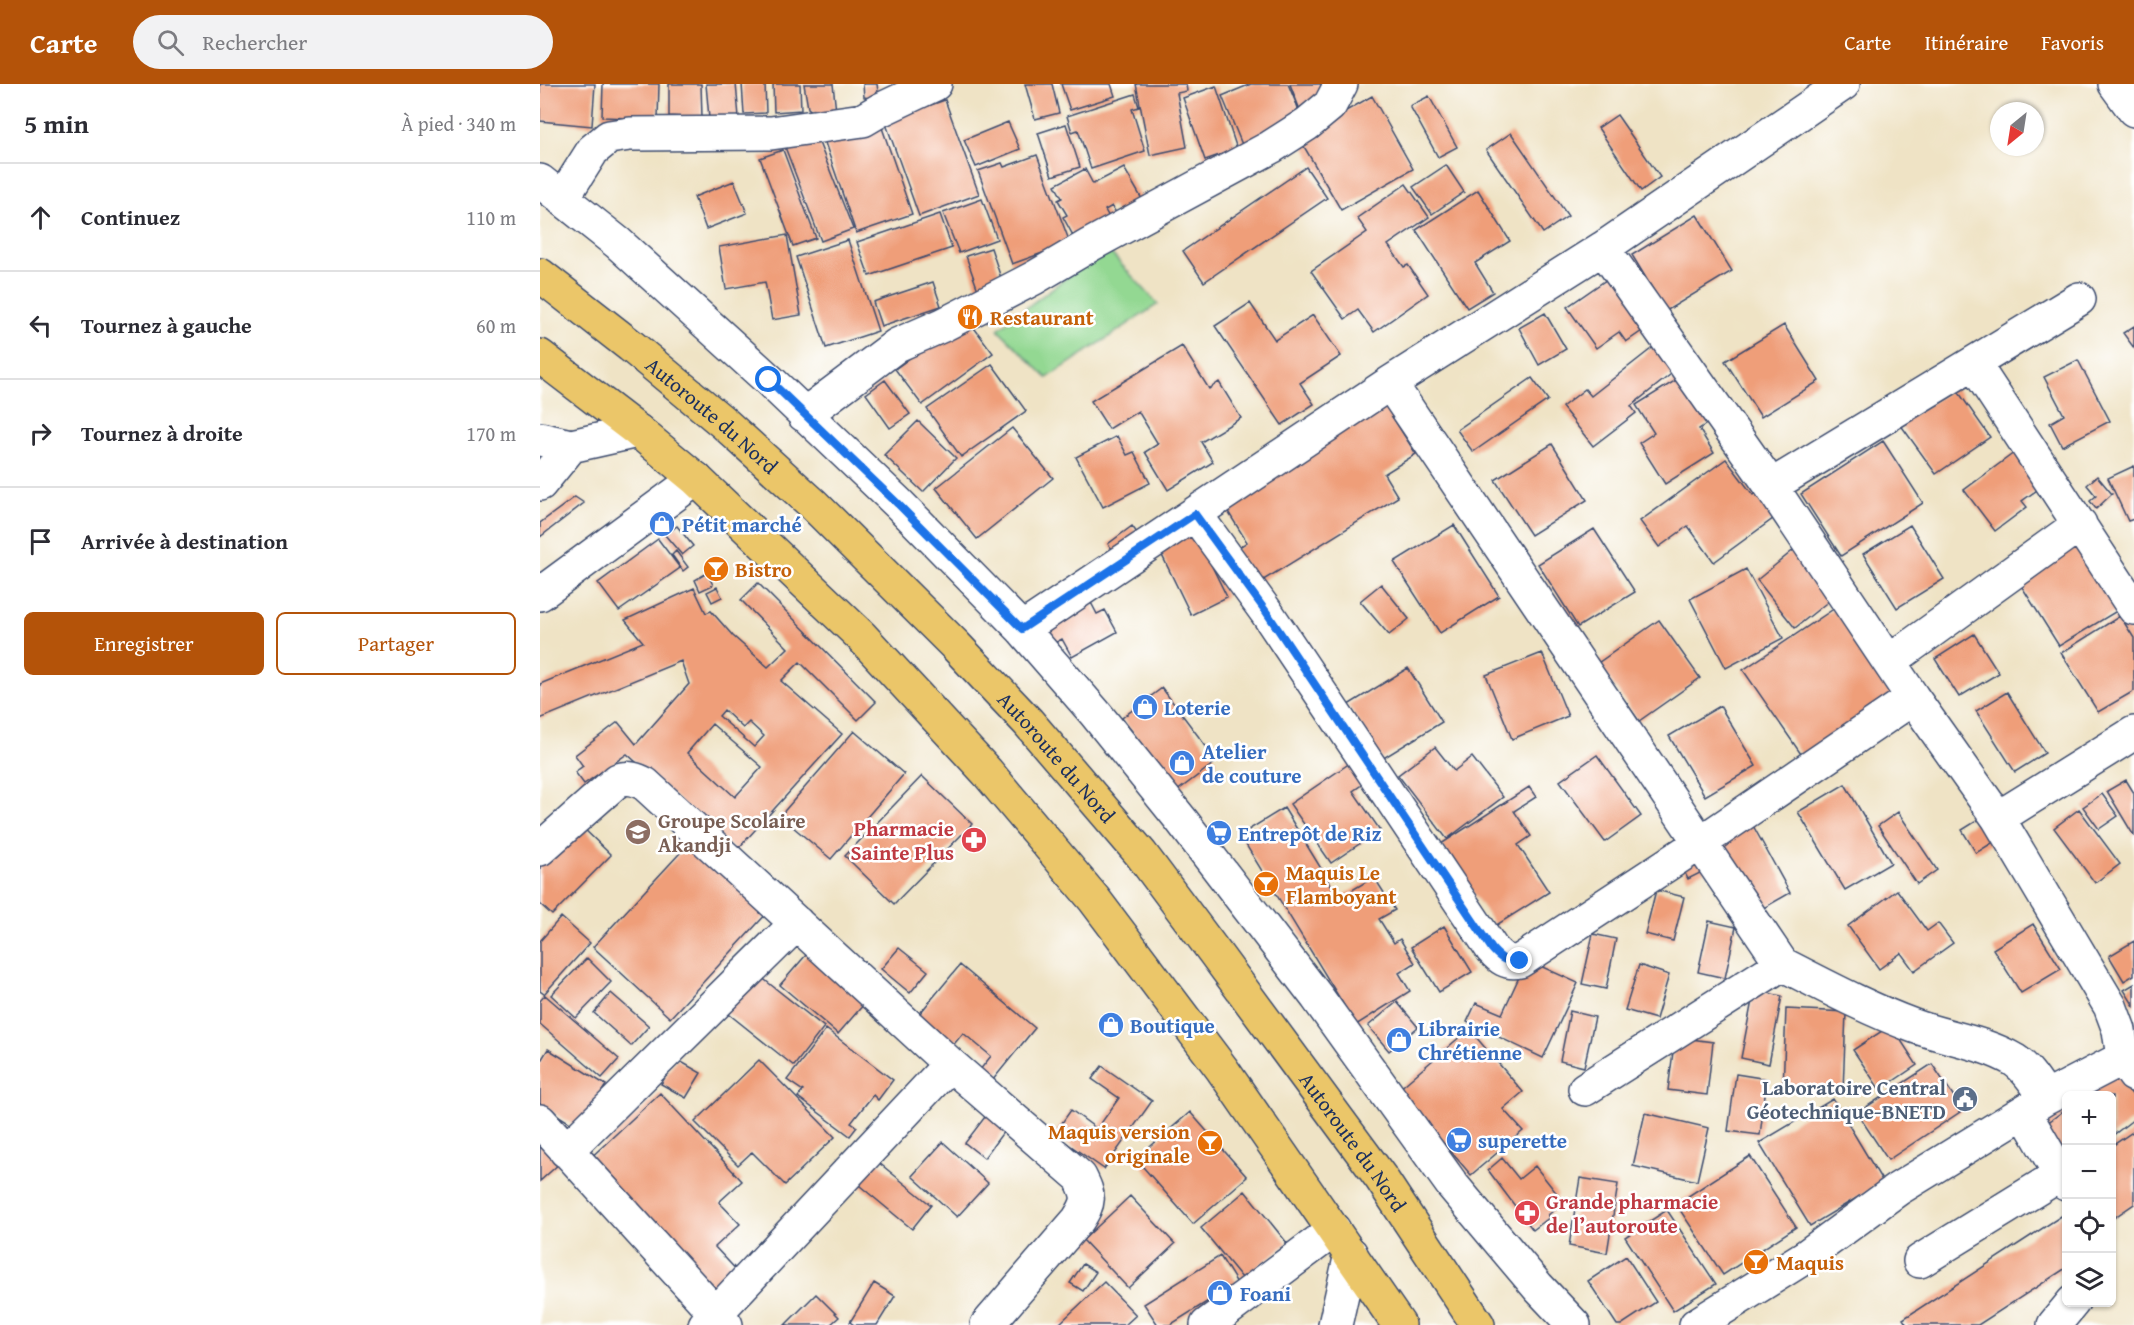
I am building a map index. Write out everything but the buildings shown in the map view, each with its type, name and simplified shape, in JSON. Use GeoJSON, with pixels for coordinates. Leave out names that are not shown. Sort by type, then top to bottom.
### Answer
{"type":"FeatureCollection","features":[{"type":"Feature","properties":{"kind":"highway","name":"Autoroute du Nord"},"geometry":{"type":"LineString","coordinates":[[540,274],[632,346],[725,424],[813,504],[955,645],[1028,722],[1148,863],[1380,1178],[1478,1325]]}},
{"type":"Feature","properties":{"kind":"highway"},"geometry":{"type":"LineString","coordinates":[[540,356],[696,479],[861,636],[987,772],[1094,899],[1148,970],[1221,1069],[1399,1325]]}},
{"type":"Feature","properties":{"kind":"highway"},"geometry":{"type":"LineString","coordinates":[[1460,1298],[1499,1325]]}},
{"type":"Feature","properties":{"kind":"street"},"geometry":{"type":"LineString","coordinates":[[935,84],[863,120],[771,133],[630,134],[609,137],[551,190],[618,243],[769,380],[898,504],[1022,629],[1095,713],[1189,830],[1310,989],[1453,1186],[1538,1287],[1574,1325]]}},
{"type":"Feature","properties":{"kind":"street"},"geometry":{"type":"LineString","coordinates":[[804,415],[897,345],[944,325],[1034,278],[1271,147],[1307,124],[1330,105],[1341,84]]}},
{"type":"Feature","properties":{"kind":"street"},"geometry":{"type":"LineString","coordinates":[[1022,629],[1390,383],[1603,248],[1843,84]]}},
{"type":"Feature","properties":{"kind":"street"},"geometry":{"type":"LineString","coordinates":[[2115,84],[2134,110]]}},
{"type":"Feature","properties":{"kind":"street"},"geometry":{"type":"LineString","coordinates":[[1603,248],[1771,486],[1913,698],[1998,818],[2110,1006],[2129,1066],[2035,1105],[1898,1189],[1805,1257],[1696,1325]]}},
{"type":"Feature","properties":{"kind":"street"},"geometry":{"type":"LineString","coordinates":[[1771,486],[2079,299]]}},
{"type":"Feature","properties":{"kind":"street"},"geometry":{"type":"LineString","coordinates":[[1974,364],[2134,608]]}},
{"type":"Feature","properties":{"kind":"street"},"geometry":{"type":"LineString","coordinates":[[1390,383],[1782,964],[1853,1000],[1915,1027],[1982,1046],[2015,1061],[2032,1077],[2035,1105],[2062,1174]]}},
{"type":"Feature","properties":{"kind":"street"},"geometry":{"type":"LineString","coordinates":[[540,484],[555,442],[638,431]]}},
{"type":"Feature","properties":{"kind":"street"},"geometry":{"type":"LineString","coordinates":[[540,594],[696,479]]}},
{"type":"Feature","properties":{"kind":"street"},"geometry":{"type":"LineString","coordinates":[[1195,514],[1267,613],[1492,949],[1505,961],[1514,963],[1520,961],[1700,843],[1913,698]]}},
{"type":"Feature","properties":{"kind":"street"},"geometry":{"type":"LineString","coordinates":[[1890,661],[2080,524]]}},
{"type":"Feature","properties":{"kind":"street"},"geometry":{"type":"LineString","coordinates":[[1998,818],[2134,733]]}},
{"type":"Feature","properties":{"kind":"street"},"geometry":{"type":"LineString","coordinates":[[540,849],[618,780],[634,779],[655,791],[950,1064],[1080,1177],[1088,1193],[1088,1204],[1078,1220],[987,1325]]}},
{"type":"Feature","properties":{"kind":"street"},"geometry":{"type":"LineString","coordinates":[[566,1151],[797,923]]}},
{"type":"Feature","properties":{"kind":"street"},"geometry":{"type":"LineString","coordinates":[[1585,1089],[1782,964]]}},
{"type":"Feature","properties":{"kind":"street"},"geometry":{"type":"LineString","coordinates":[[540,1121],[716,1321],[950,1064]]}},
{"type":"Feature","properties":{"kind":"street"},"geometry":{"type":"LineString","coordinates":[[1920,1261],[2062,1180]]}},
{"type":"Feature","properties":{"kind":"street"},"geometry":{"type":"LineString","coordinates":[[1207,1325],[1342,1242]]}},
{"type":"Feature","properties":{"kind":"street"},"geometry":{"type":"LineString","coordinates":[[1335,1325],[1342,1242]]}},
{"type":"Feature","properties":{"kind":"street"},"geometry":{"type":"LineString","coordinates":[[2054,1325],[2069,1307]]}},
{"type":"Feature","properties":{"kind":"green space"},"geometry":{"type":"Polygon","coordinates":[[[1106,248],[1158,304],[1047,378],[998,329],[1106,248]]]}},
{"type":"Feature","properties":{"kind":"place","name":"Restaurant"},"geometry":{"type":"Point","coordinates":[970,317]}},
{"type":"Feature","properties":{"kind":"place","name":"Pétit marché"},"geometry":{"type":"Point","coordinates":[662,524]}},
{"type":"Feature","properties":{"kind":"place","name":"Bistro"},"geometry":{"type":"Point","coordinates":[716,569]}},
{"type":"Feature","properties":{"kind":"place","name":"Loterie"},"geometry":{"type":"Point","coordinates":[1145,707]}},
{"type":"Feature","properties":{"kind":"place","name":"Atelier de couture"},"geometry":{"type":"Point","coordinates":[1182,763]}},
{"type":"Feature","properties":{"kind":"place","name":"Groupe Scolaire Akandji"},"geometry":{"type":"Point","coordinates":[638,832]}},
{"type":"Feature","properties":{"kind":"place","name":"Entrepôt de Riz"},"geometry":{"type":"Point","coordinates":[1219,833]}},
{"type":"Feature","properties":{"kind":"place","name":"Pharmacie Sainte Plus"},"geometry":{"type":"Point","coordinates":[974,840]}},
{"type":"Feature","properties":{"kind":"place","name":"Maquis Le Flamboyant"},"geometry":{"type":"Point","coordinates":[1266,884]}},
{"type":"Feature","properties":{"kind":"place","name":"Boutique"},"geometry":{"type":"Point","coordinates":[1111,1025]}},
{"type":"Feature","properties":{"kind":"place","name":"Librairie Chrétienne"},"geometry":{"type":"Point","coordinates":[1399,1040]}},
{"type":"Feature","properties":{"kind":"place","name":"Laboratoire Central Géotechnique-BNETD"},"geometry":{"type":"Point","coordinates":[1965,1099]}},
{"type":"Feature","properties":{"kind":"place","name":"superette"},"geometry":{"type":"Point","coordinates":[1459,1140]}},
{"type":"Feature","properties":{"kind":"place","name":"Maquis version originale"},"geometry":{"type":"Point","coordinates":[1210,1143]}},
{"type":"Feature","properties":{"kind":"place","name":"Grande pharmacie de l’autoroute"},"geometry":{"type":"Point","coordinates":[1527,1213]}},
{"type":"Feature","properties":{"kind":"place","name":"Maquis"},"geometry":{"type":"Point","coordinates":[1756,1262]}},
{"type":"Feature","properties":{"kind":"place","name":"Foani"},"geometry":{"type":"Point","coordinates":[1220,1293]}},
{"type":"Feature","properties":{"kind":"route"},"geometry":{"type":"LineString","coordinates":[[769,380],[898,504],[1022,629],[1195,514],[1267,613],[1492,949],[1505,961],[1514,963],[1520,961]]}}]}
